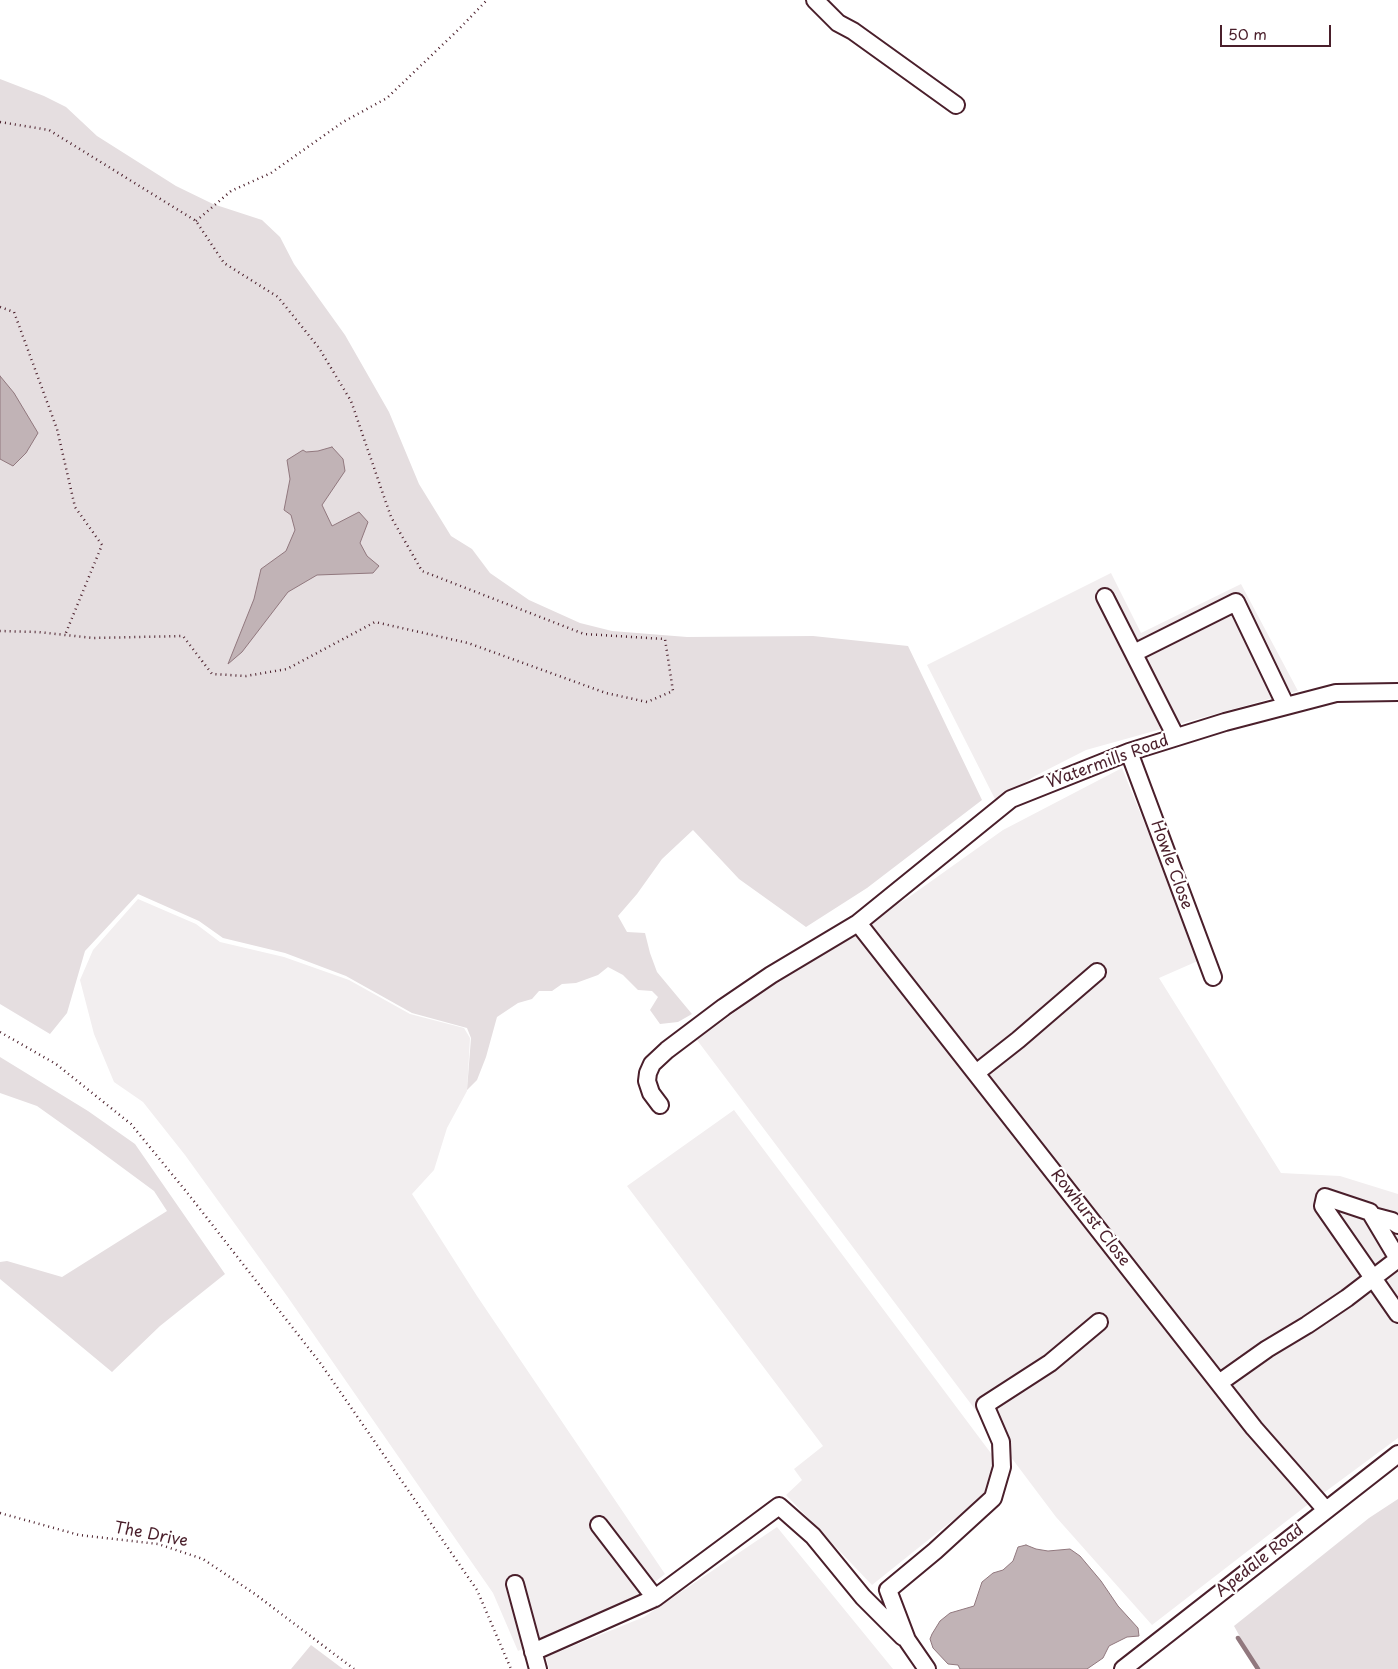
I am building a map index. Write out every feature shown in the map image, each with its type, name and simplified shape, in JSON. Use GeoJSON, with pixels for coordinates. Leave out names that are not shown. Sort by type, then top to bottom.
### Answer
{"type":"FeatureCollection","features":[{"type":"Feature","properties":{"kind":"street"},"geometry":{"type":"LineString","coordinates":[[815,0],[838,23],[853,31],[956,105]]}},
{"type":"Feature","properties":{"kind":"street"},"geometry":{"type":"LineString","coordinates":[[1105,596],[1176,737]]}},
{"type":"Feature","properties":{"kind":"street"},"geometry":{"type":"LineString","coordinates":[[1134,653],[1236,602],[1286,706]]}},
{"type":"Feature","properties":{"kind":"street","name":"Watermills Road"},"geometry":{"type":"LineString","coordinates":[[660,1106],[651,1093],[647,1082],[648,1073],[655,1061],[724,1007],[858,922],[1011,799],[1129,752],[1225,722],[1336,693],[1398,692]]}},
{"type":"Feature","properties":{"kind":"street","name":"Howle Close"},"geometry":{"type":"LineString","coordinates":[[1129,752],[1213,977]]}},
{"type":"Feature","properties":{"kind":"street","name":"Rowhurst Close"},"geometry":{"type":"LineString","coordinates":[[858,922],[1254,1428],[1326,1510]]}},
{"type":"Feature","properties":{"kind":"street"},"geometry":{"type":"LineString","coordinates":[[976,1072],[1018,1040],[1097,972]]}},
{"type":"Feature","properties":{"kind":"street"},"geometry":{"type":"LineString","coordinates":[[1219,1384],[1267,1349],[1347,1298],[1374,1278],[1398,1259],[1370,1212],[1326,1197],[1323,1206],[1374,1278],[1398,1314]]}},
{"type":"Feature","properties":{"kind":"street"},"geometry":{"type":"LineString","coordinates":[[1373,1216],[1392,1221],[1398,1225]]}},
{"type":"Feature","properties":{"kind":"street"},"geometry":{"type":"LineString","coordinates":[[907,1640],[888,1590],[993,1498],[1002,1467],[1001,1442],[985,1405],[1050,1363],[1099,1322]]}},
{"type":"Feature","properties":{"kind":"street","name":"Apedale Road"},"geometry":{"type":"LineString","coordinates":[[1123,1669],[1398,1454]]}},
{"type":"Feature","properties":{"kind":"street"},"geometry":{"type":"LineString","coordinates":[[533,1652],[655,1598],[779,1506],[813,1536],[863,1598],[907,1640],[927,1669]]}},
{"type":"Feature","properties":{"kind":"street"},"geometry":{"type":"LineString","coordinates":[[599,1524],[655,1598]]}},
{"type":"Feature","properties":{"kind":"street"},"geometry":{"type":"LineString","coordinates":[[515,1584],[538,1669]]}},
{"type":"Feature","properties":{"kind":"path"},"geometry":{"type":"LineString","coordinates":[[196,221],[231,191],[271,173],[343,122],[387,98],[459,29],[486,0]]}},
{"type":"Feature","properties":{"kind":"path"},"geometry":{"type":"LineString","coordinates":[[0,122],[50,130],[196,221],[224,263],[278,297],[319,348],[351,401],[391,517],[422,571],[584,634],[665,639],[673,691],[647,702],[606,693],[468,643],[375,622],[287,669],[246,676],[212,674],[183,636],[93,638],[0,630]]}},
{"type":"Feature","properties":{"kind":"path"},"geometry":{"type":"LineString","coordinates":[[0,307],[14,312],[57,429],[75,507],[102,546],[65,635]]}},
{"type":"Feature","properties":{"kind":"path"},"geometry":{"type":"LineString","coordinates":[[0,1032],[56,1064],[131,1124],[189,1195],[321,1364],[477,1590],[512,1669]]}},
{"type":"Feature","properties":{"kind":"path","name":"The Drive"},"geometry":{"type":"LineString","coordinates":[[0,1513],[79,1535],[158,1544],[203,1558],[255,1594],[354,1669]]}},
{"type":"Feature","properties":{"kind":"shaded area"},"geometry":{"type":"Polygon","coordinates":[[[0,79],[44,96],[66,107],[97,136],[176,186],[213,204],[262,220],[280,237],[294,264],[345,335],[389,412],[419,484],[451,536],[472,549],[490,573],[529,600],[580,623],[612,631],[687,637],[813,636],[908,646],[982,800],[867,888],[806,927],[739,879],[693,830],[662,859],[637,894],[618,916],[627,932],[645,933],[657,972],[692,1014],[678,1022],[660,1024],[650,1010],[658,997],[652,991],[638,990],[623,975],[608,967],[598,975],[576,983],[562,984],[552,991],[539,991],[532,999],[518,1003],[497,1017],[486,1057],[477,1080],[467,1090],[471,1038],[467,1028],[412,1013],[346,976],[285,953],[223,938],[199,921],[138,894],[85,951],[67,1013],[50,1034],[0,1004],[0,79]]]}},
{"type":"Feature","properties":{"kind":"shaded area"},"geometry":{"type":"Polygon","coordinates":[[[0,376],[14,393],[38,433],[26,453],[13,466],[0,459],[0,376]]]}},
{"type":"Feature","properties":{"kind":"shaded area"},"geometry":{"type":"Polygon","coordinates":[[[332,447],[343,459],[345,471],[322,505],[332,526],[359,512],[368,522],[360,543],[367,556],[379,566],[373,573],[317,575],[288,592],[242,652],[228,664],[254,599],[261,569],[286,551],[295,530],[291,515],[284,510],[290,479],[287,460],[303,450],[306,452],[318,451],[332,447]]]}},
{"type":"Feature","properties":{"kind":"shaded area"},"geometry":{"type":"Polygon","coordinates":[[[1111,573],[1141,633],[1241,584],[1298,691],[1086,750],[1035,776],[996,801],[927,665],[1111,573]]]}},
{"type":"Feature","properties":{"kind":"shaded area"},"geometry":{"type":"Polygon","coordinates":[[[1122,768],[1200,960],[1159,978],[1281,1173],[1340,1176],[1398,1194],[1398,1438],[1306,1506],[1152,1625],[1056,1517],[697,1040],[810,957],[909,897],[1003,830],[1122,768]]]}},
{"type":"Feature","properties":{"kind":"shaded area"},"geometry":{"type":"Polygon","coordinates":[[[138,899],[196,924],[220,942],[284,957],[349,980],[410,1014],[464,1028],[470,1038],[467,1091],[447,1128],[434,1170],[412,1194],[477,1296],[665,1574],[638,1595],[518,1651],[493,1593],[287,1296],[185,1155],[143,1102],[114,1082],[94,1034],[80,980],[93,950],[138,899]]]}},
{"type":"Feature","properties":{"kind":"shaded area"},"geometry":{"type":"Polygon","coordinates":[[[0,1057],[88,1111],[135,1144],[225,1274],[160,1326],[112,1372],[0,1279],[0,1262],[7,1261],[62,1277],[167,1211],[154,1191],[37,1106],[0,1093],[0,1057]]]}},
{"type":"Feature","properties":{"kind":"shaded area"},"geometry":{"type":"Polygon","coordinates":[[[734,1110],[1008,1476],[872,1585],[786,1495],[802,1480],[794,1469],[823,1446],[627,1186],[734,1110]]]}},
{"type":"Feature","properties":{"kind":"shaded area"},"geometry":{"type":"Polygon","coordinates":[[[1398,1499],[1398,1669],[1258,1669],[1234,1626],[1369,1518],[1398,1499]]]}},
{"type":"Feature","properties":{"kind":"shaded area"},"geometry":{"type":"Polygon","coordinates":[[[777,1527],[893,1669],[549,1669],[546,1657],[644,1617],[777,1527]]]}},
{"type":"Feature","properties":{"kind":"shaded area"},"geometry":{"type":"Polygon","coordinates":[[[1026,1545],[1048,1551],[1070,1549],[1080,1556],[1101,1581],[1118,1606],[1138,1628],[1139,1636],[1127,1637],[1109,1646],[1103,1658],[1087,1669],[960,1669],[958,1665],[948,1664],[933,1648],[930,1639],[940,1621],[950,1613],[974,1606],[982,1582],[993,1573],[1003,1570],[1013,1561],[1018,1547],[1026,1545]]]}},
{"type":"Feature","properties":{"kind":"shaded area"},"geometry":{"type":"Polygon","coordinates":[[[311,1645],[343,1669],[291,1669],[311,1645]]]}},
{"type":"Feature","properties":{"kind":"waterway"},"geometry":{"type":"LineString","coordinates":[[1238,1638],[1258,1669]]}}]}
